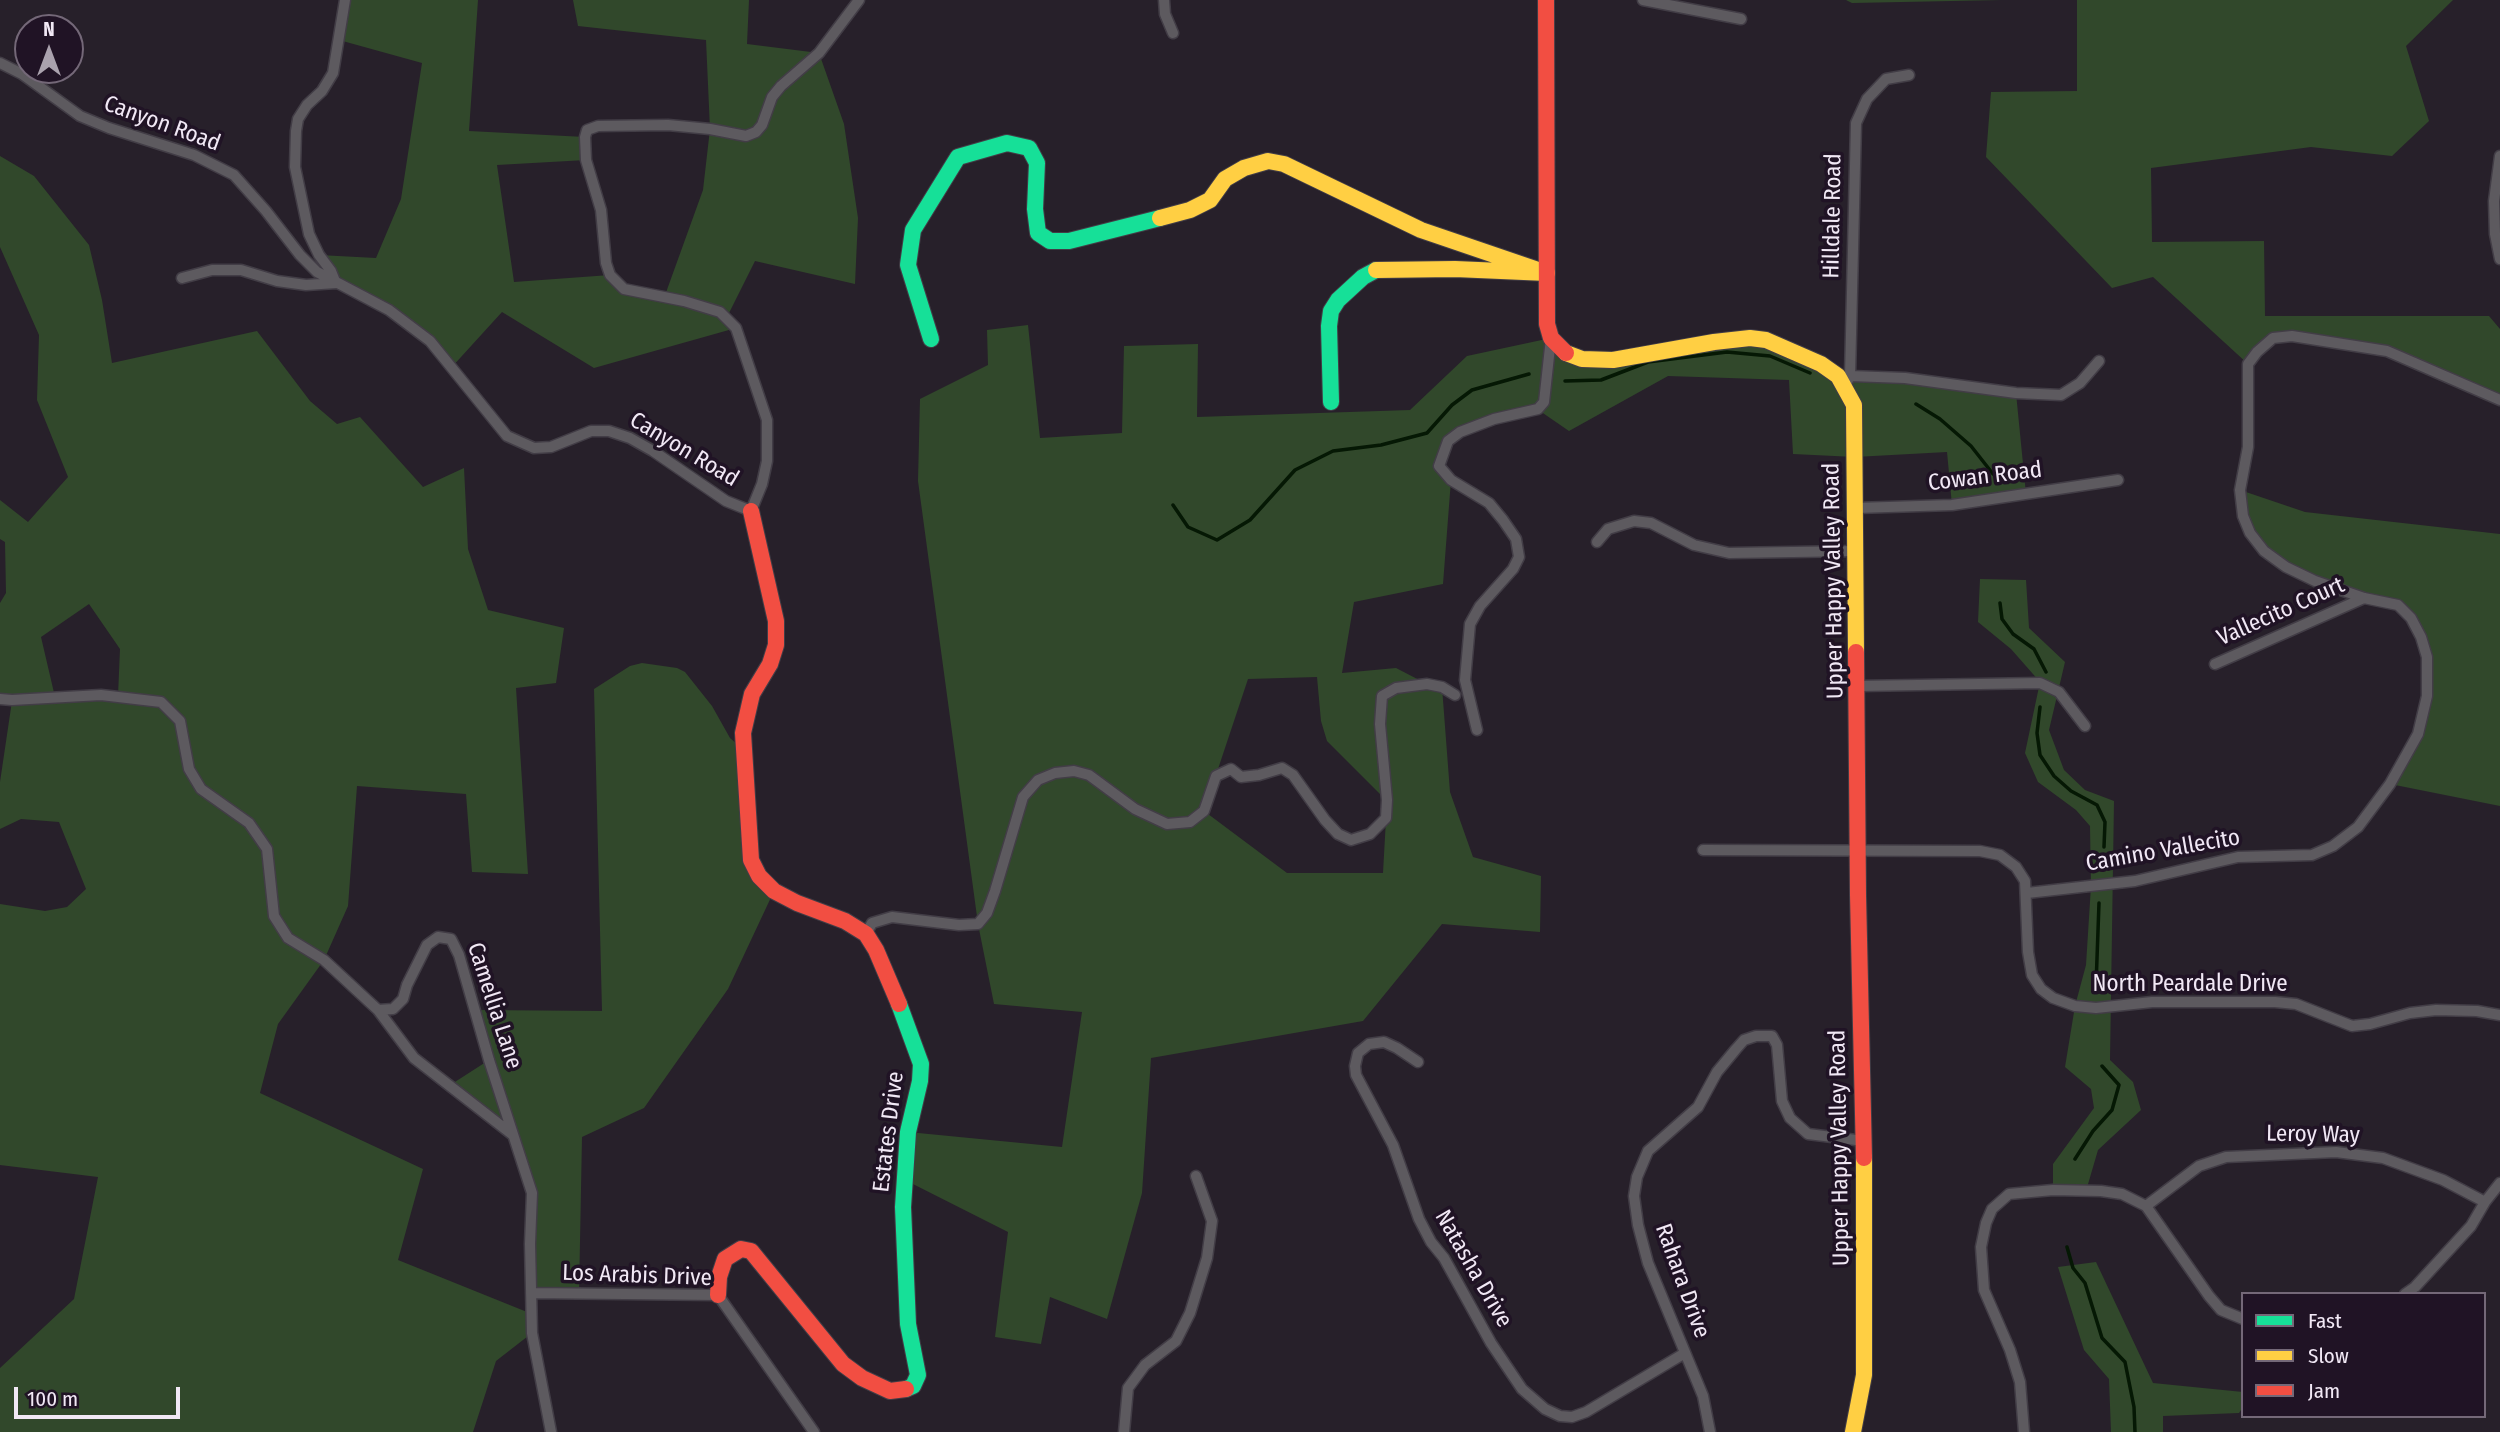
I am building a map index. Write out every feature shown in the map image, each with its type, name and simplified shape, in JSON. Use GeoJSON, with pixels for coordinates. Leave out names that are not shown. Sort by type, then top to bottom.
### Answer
{"type":"FeatureCollection","features":[{"type":"Feature","properties":{"kind":"street"},"geometry":{"type":"LineString","coordinates":[[182,278],[212,270],[241,270],[306,285],[335,282],[331,271],[318,256],[309,234],[295,167],[296,131],[298,119],[307,105],[322,91],[333,73],[345,0]]}},
{"type":"Feature","properties":{"kind":"street","name":"Canyon Road"},"geometry":{"type":"LineString","coordinates":[[0,63],[22,74],[80,116],[194,155],[234,175],[317,272],[389,310],[429,341],[507,436],[534,448],[551,447],[591,432],[609,431],[653,451],[726,501],[751,511],[762,484],[767,461],[767,420],[736,328],[720,312],[684,301],[624,289],[610,275],[606,263],[601,210],[586,160],[585,137],[587,130],[598,126],[668,125],[746,136],[756,132],[762,125],[772,97],[819,53],[859,0]]}},
{"type":"Feature","properties":{"kind":"street"},"geometry":{"type":"LineString","coordinates":[[1164,0],[1165,14],[1173,33]]}},
{"type":"Feature","properties":{"kind":"street"},"geometry":{"type":"LineString","coordinates":[[1477,730],[1465,680],[1470,624],[1480,606],[1513,569],[1519,557],[1516,539],[1489,503],[1451,480],[1439,466],[1447,441],[1460,432],[1494,419],[1538,410],[1544,402],[1551,338],[1547,324],[1546,0]]}},
{"type":"Feature","properties":{"kind":"street"},"geometry":{"type":"LineString","coordinates":[[1643,0],[1741,19]]}},
{"type":"Feature","properties":{"kind":"street","name":"Hilldale Road"},"geometry":{"type":"LineString","coordinates":[[1848,381],[1856,122],[1867,99],[1886,79],[1909,75]]}},
{"type":"Feature","properties":{"kind":"street"},"geometry":{"type":"LineString","coordinates":[[930,339],[908,265],[913,230],[958,157],[1007,143],[1029,148],[1037,163],[1035,209],[1038,233],[1050,242],[1069,241],[1190,210],[1210,200],[1225,179],[1244,168],[1268,161],[1284,164],[1421,230],[1547,273]]}},
{"type":"Feature","properties":{"kind":"street"},"geometry":{"type":"LineString","coordinates":[[2500,156],[2494,201],[2495,234],[2500,259]]}},
{"type":"Feature","properties":{"kind":"street"},"geometry":{"type":"LineString","coordinates":[[1331,402],[1331,311],[1338,300],[1363,276],[1378,269],[1547,273]]}},
{"type":"Feature","properties":{"kind":"street","name":"Camino Vallecito"},"geometry":{"type":"LineString","coordinates":[[2027,893],[2135,881],[2238,857],[2312,855],[2333,846],[2358,827],[2390,785],[2418,734],[2427,696],[2427,657],[2411,618],[2398,606],[2364,598],[2315,581],[2286,567],[2264,551],[2250,533],[2243,516],[2240,490],[2248,447],[2248,364],[2257,352],[2273,338],[2309,337],[2387,351],[2500,400]]}},
{"type":"Feature","properties":{"kind":"street"},"geometry":{"type":"LineString","coordinates":[[1551,338],[1563,352],[1582,359],[1613,359],[1750,338],[1766,340],[1821,365],[1848,381],[1905,378],[2016,393],[2061,396],[2080,383],[2099,361]]}},
{"type":"Feature","properties":{"kind":"street","name":"Upper Happy Valley Road"},"geometry":{"type":"LineString","coordinates":[[1848,381],[1854,405],[1858,895],[1864,1141],[1864,1375],[1853,1432]]}},
{"type":"Feature","properties":{"kind":"street","name":"Cowan Road"},"geometry":{"type":"LineString","coordinates":[[1856,508],[1952,505],[2118,480]]}},
{"type":"Feature","properties":{"kind":"street"},"geometry":{"type":"LineString","coordinates":[[751,511],[776,621],[776,645],[770,664],[752,694],[743,733],[751,860],[759,876],[774,891],[797,903],[845,921],[866,934],[872,923],[892,917],[959,925],[978,924],[987,913],[995,891],[1023,797],[1038,780],[1055,773],[1074,771],[1089,775],[1135,809],[1167,824],[1190,822],[1204,811],[1216,776],[1231,769],[1241,777],[1282,768],[1293,775],[1338,834],[1352,841],[1370,834],[1386,818],[1387,800],[1380,724],[1382,696],[1396,688],[1427,684],[1442,687],[1455,695]]}},
{"type":"Feature","properties":{"kind":"street"},"geometry":{"type":"LineString","coordinates":[[1597,542],[1608,529],[1618,524],[1634,522],[1651,523],[1694,545],[1729,553],[1856,551]]}},
{"type":"Feature","properties":{"kind":"street","name":"Vallecito Court"},"geometry":{"type":"LineString","coordinates":[[2215,664],[2364,598]]}},
{"type":"Feature","properties":{"kind":"street"},"geometry":{"type":"LineString","coordinates":[[1858,685],[2040,683],[2059,692],[2085,726]]}},
{"type":"Feature","properties":{"kind":"street"},"geometry":{"type":"LineString","coordinates":[[0,699],[101,695],[161,702],[180,721],[189,769],[201,789],[249,823],[267,849],[274,916],[288,938],[324,960],[378,1010],[414,1058],[513,1135]]}},
{"type":"Feature","properties":{"kind":"street","name":"North Peardale Drive"},"geometry":{"type":"LineString","coordinates":[[1703,850],[1980,850],[2000,855],[2016,867],[2025,881],[2028,953],[2032,975],[2041,989],[2053,998],[2075,1006],[2152,1002],[2275,1002],[2297,1004],[2352,1026],[2436,1010],[2477,1011],[2500,1015]]}},
{"type":"Feature","properties":{"kind":"street","name":"Estates Drive"},"geometry":{"type":"LineString","coordinates":[[718,1295],[719,1277],[725,1259],[741,1249],[751,1251],[843,1364],[862,1378],[890,1391],[904,1391],[913,1385],[918,1375],[908,1324],[903,1208],[908,1132],[920,1081],[921,1064],[876,950],[866,934]]}},
{"type":"Feature","properties":{"kind":"street","name":"Camellia Lane"},"geometry":{"type":"LineString","coordinates":[[378,1010],[393,1009],[403,999],[427,945],[438,937],[451,939],[459,955],[489,1060],[532,1193],[531,1293]]}},
{"type":"Feature","properties":{"kind":"street","name":"Rahara Drive"},"geometry":{"type":"LineString","coordinates":[[1710,1432],[1703,1396],[1648,1263],[1638,1225],[1634,1196],[1637,1177],[1648,1151],[1698,1107],[1717,1072],[1744,1040],[1756,1036],[1772,1036],[1777,1045],[1782,1101],[1790,1118],[1808,1134],[1864,1141]]}},
{"type":"Feature","properties":{"kind":"street","name":"Natasha Drive"},"geometry":{"type":"LineString","coordinates":[[1418,1062],[1384,1042],[1369,1044],[1358,1054],[1356,1075],[1393,1145],[1419,1219],[1431,1242],[1444,1258],[1491,1343],[1522,1389],[1545,1409],[1560,1416],[1572,1417],[1586,1412],[1685,1353]]}},
{"type":"Feature","properties":{"kind":"street","name":"Leroy Way"},"geometry":{"type":"LineString","coordinates":[[2147,1206],[2199,1166],[2226,1157],[2336,1152],[2383,1158],[2443,1181],[2485,1202]]}},
{"type":"Feature","properties":{"kind":"street"},"geometry":{"type":"LineString","coordinates":[[1124,1432],[1128,1388],[1145,1365],[1176,1341],[1191,1313],[1207,1258],[1212,1221],[1196,1176]]}},
{"type":"Feature","properties":{"kind":"street"},"geometry":{"type":"LineString","coordinates":[[2408,1292],[2471,1226],[2500,1183]]}},
{"type":"Feature","properties":{"kind":"street"},"geometry":{"type":"LineString","coordinates":[[2024,1432],[2020,1382],[2010,1350],[1984,1290],[1981,1247],[1992,1209],[2010,1194],[2053,1190],[2101,1191],[2122,1194],[2147,1206],[2209,1297],[2221,1310],[2241,1318]]}},
{"type":"Feature","properties":{"kind":"street","name":"Los Arabis Drive"},"geometry":{"type":"LineString","coordinates":[[551,1432],[532,1333],[531,1293],[718,1295],[814,1432]]}},
{"type":"Feature","properties":{"kind":"green space"},"geometry":{"type":"Polygon","coordinates":[[[345,0],[478,0],[469,131],[585,137],[586,160],[497,165],[514,282],[610,275],[624,289],[664,298],[703,190],[710,129],[706,40],[578,26],[573,0],[749,0],[747,44],[819,53],[844,124],[858,218],[855,284],[755,261],[727,317],[736,328],[594,368],[502,312],[451,368],[430,341],[335,281],[319,255],[376,258],[401,199],[422,63],[339,40],[345,0]]]}},
{"type":"Feature","properties":{"kind":"green space"},"geometry":{"type":"Polygon","coordinates":[[[1846,0],[2002,0],[1852,3],[1846,0]]]}},
{"type":"Feature","properties":{"kind":"green space"},"geometry":{"type":"Polygon","coordinates":[[[2077,0],[2453,0],[2406,46],[2429,121],[2392,156],[2311,147],[2151,168],[2152,242],[2264,241],[2265,316],[2489,316],[2500,329],[2500,400],[2387,351],[2273,338],[2248,364],[2153,277],[2112,288],[1986,157],[1991,92],[2077,91],[2077,0]]]}},
{"type":"Feature","properties":{"kind":"green space"},"geometry":{"type":"Polygon","coordinates":[[[0,156],[34,176],[89,245],[102,300],[112,363],[257,331],[310,401],[337,424],[360,417],[423,487],[464,468],[468,549],[488,610],[564,628],[556,683],[516,688],[528,874],[472,872],[466,794],[357,786],[348,906],[324,960],[278,1024],[260,1093],[423,1169],[398,1260],[532,1314],[532,1333],[496,1361],[473,1432],[0,1432],[0,1368],[74,1299],[98,1177],[0,1165],[0,904],[45,911],[67,907],[86,889],[59,822],[21,819],[0,829],[0,782],[12,701],[0,699],[0,603],[6,593],[5,542],[0,539],[0,500],[28,522],[68,477],[37,400],[39,335],[0,247],[0,156]],[[89,604],[41,637],[55,697],[118,696],[120,649],[89,604]]]}},
{"type":"Feature","properties":{"kind":"green space"},"geometry":{"type":"Polygon","coordinates":[[[1028,325],[1040,438],[1122,433],[1124,346],[1198,344],[1197,417],[1410,410],[1467,356],[1551,338],[1582,359],[1750,338],[1850,376],[2016,393],[2026,494],[1952,505],[1947,452],[1855,457],[1793,454],[1789,380],[1668,376],[1569,431],[1537,409],[1460,432],[1441,458],[1451,480],[1443,584],[1354,602],[1342,673],[1396,668],[1427,684],[1442,687],[1450,792],[1473,857],[1541,876],[1540,932],[1442,924],[1363,1021],[1151,1058],[1142,1193],[1107,1319],[1050,1297],[1041,1344],[995,1337],[1008,1232],[905,1180],[908,1132],[1062,1147],[1082,1012],[994,1004],[978,924],[918,481],[920,399],[988,365],[987,330],[1028,325]],[[1317,677],[1248,679],[1204,811],[1287,873],[1383,873],[1387,801],[1327,741],[1321,721],[1317,677]]]}},
{"type":"Feature","properties":{"kind":"green space"},"geometry":{"type":"Polygon","coordinates":[[[2240,490],[2305,512],[2500,534],[2500,806],[2390,784],[2418,734],[2427,657],[2398,606],[2286,567],[2250,533],[2240,490]]]}},
{"type":"Feature","properties":{"kind":"green space"},"geometry":{"type":"Polygon","coordinates":[[[1980,579],[2026,580],[2029,628],[2065,662],[2049,730],[2064,770],[2085,790],[2114,801],[2110,1060],[2133,1082],[2141,1110],[2098,1150],[2086,1191],[2053,1190],[2053,1164],[2094,1108],[2091,1089],[2065,1067],[2075,1006],[2086,965],[2091,886],[2090,826],[2076,810],[2038,782],[2025,753],[2040,682],[2011,649],[1978,622],[1980,579]]]}},
{"type":"Feature","properties":{"kind":"green space"},"geometry":{"type":"Polygon","coordinates":[[[642,663],[677,668],[685,672],[712,706],[730,738],[745,751],[751,860],[774,891],[728,989],[644,1108],[582,1137],[579,1294],[531,1293],[532,1193],[513,1135],[444,1089],[489,1060],[475,1010],[602,1011],[594,689],[630,666],[642,663]]]}},
{"type":"Feature","properties":{"kind":"green space"},"geometry":{"type":"Polygon","coordinates":[[[2096,1262],[2153,1383],[2241,1392],[2239,1413],[2163,1416],[2163,1432],[2111,1432],[2109,1379],[2084,1350],[2058,1267],[2096,1262]]]}},
{"type":"Feature","properties":{"kind":"waterway"},"geometry":{"type":"LineString","coordinates":[[1565,381],[1601,380],[1648,362],[1727,352],[1770,356],[1810,373]]}},
{"type":"Feature","properties":{"kind":"waterway"},"geometry":{"type":"LineString","coordinates":[[1173,505],[1188,527],[1217,540],[1250,520],[1295,470],[1333,451],[1381,445],[1427,433],[1452,405],[1472,390],[1529,374]]}},
{"type":"Feature","properties":{"kind":"waterway"},"geometry":{"type":"LineString","coordinates":[[1916,404],[1940,419],[1971,446],[1993,474]]}},
{"type":"Feature","properties":{"kind":"waterway"},"geometry":{"type":"LineString","coordinates":[[2000,603],[2002,619],[2013,634],[2034,649],[2046,672]]}},
{"type":"Feature","properties":{"kind":"waterway"},"geometry":{"type":"LineString","coordinates":[[2040,707],[2037,733],[2040,755],[2054,776],[2071,791],[2097,805],[2105,822],[2104,847]]}},
{"type":"Feature","properties":{"kind":"waterway"},"geometry":{"type":"LineString","coordinates":[[2096,986],[2099,903]]}},
{"type":"Feature","properties":{"kind":"waterway"},"geometry":{"type":"LineString","coordinates":[[2075,1159],[2093,1131],[2112,1110],[2119,1085],[2102,1066]]}},
{"type":"Feature","properties":{"kind":"waterway"},"geometry":{"type":"LineString","coordinates":[[2067,1247],[2073,1268],[2085,1283],[2102,1338],[2125,1362],[2134,1407],[2135,1432]]}},
{"type":"Feature","properties":{"kind":"traffic: fast"},"geometry":{"type":"LineString","coordinates":[[931,339],[908,265],[913,230],[958,157],[1007,143],[1029,148],[1037,163],[1035,209],[1038,233],[1050,241],[1069,241],[1160,218]]}},
{"type":"Feature","properties":{"kind":"traffic: fast"},"geometry":{"type":"LineString","coordinates":[[1331,402],[1331,311],[1338,300],[1363,277],[1376,270]]}},
{"type":"Feature","properties":{"kind":"traffic: fast"},"geometry":{"type":"LineString","coordinates":[[899,1004],[921,1064],[920,1081],[908,1132],[903,1207],[908,1324],[918,1375],[913,1386],[906,1389]]}},
{"type":"Feature","properties":{"kind":"traffic: slow"},"geometry":{"type":"LineString","coordinates":[[1160,218],[1190,210],[1210,200],[1225,179],[1244,168],[1268,161],[1284,164],[1421,230],[1547,273],[1455,269],[1376,270]]}},
{"type":"Feature","properties":{"kind":"traffic: slow"},"geometry":{"type":"LineString","coordinates":[[1566,353],[1582,359],[1613,360],[1750,338],[1766,340],[1821,364],[1838,376],[1854,405],[1856,652]]}},
{"type":"Feature","properties":{"kind":"traffic: slow"},"geometry":{"type":"LineString","coordinates":[[1853,1432],[1864,1375],[1864,1158]]}},
{"type":"Feature","properties":{"kind":"traffic: jam"},"geometry":{"type":"LineString","coordinates":[[1546,0],[1547,324],[1551,338],[1566,353]]}},
{"type":"Feature","properties":{"kind":"traffic: jam"},"geometry":{"type":"LineString","coordinates":[[751,511],[776,621],[776,645],[770,664],[752,694],[743,733],[751,860],[759,876],[774,891],[797,903],[845,921],[866,934],[876,950],[899,1004]]}},
{"type":"Feature","properties":{"kind":"traffic: jam"},"geometry":{"type":"LineString","coordinates":[[1856,652],[1864,1158]]}},
{"type":"Feature","properties":{"kind":"traffic: jam"},"geometry":{"type":"LineString","coordinates":[[718,1295],[719,1277],[725,1259],[741,1249],[751,1251],[843,1364],[862,1378],[890,1391],[906,1389]]}}]}
